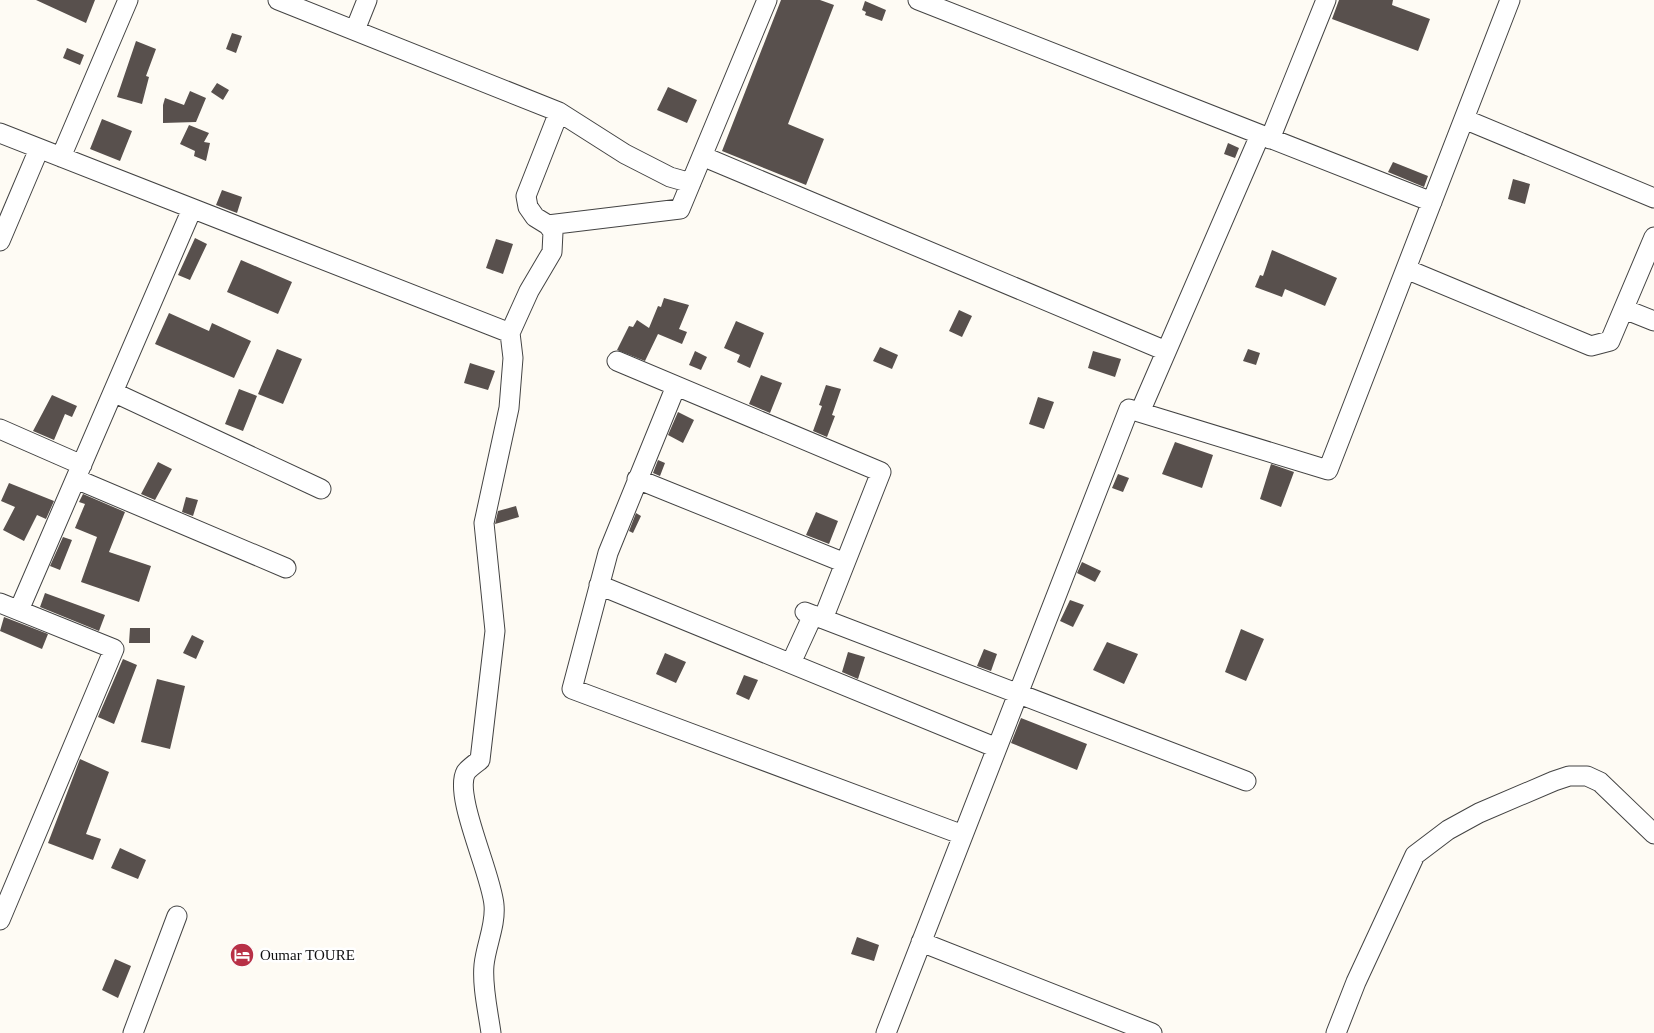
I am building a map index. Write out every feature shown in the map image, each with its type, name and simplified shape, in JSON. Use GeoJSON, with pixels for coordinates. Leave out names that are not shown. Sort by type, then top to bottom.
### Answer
{"type":"FeatureCollection","features":[{"type":"Feature","properties":{"kind":"street"},"geometry":{"type":"LineString","coordinates":[[61,157],[128,0]]}},
{"type":"Feature","properties":{"kind":"street"},"geometry":{"type":"LineString","coordinates":[[278,0],[559,112],[625,154],[670,177],[691,183]]}},
{"type":"Feature","properties":{"kind":"street"},"geometry":{"type":"LineString","coordinates":[[355,30],[367,0]]}},
{"type":"Feature","properties":{"kind":"street"},"geometry":{"type":"LineString","coordinates":[[548,225],[680,209],[767,0]]}},
{"type":"Feature","properties":{"kind":"street"},"geometry":{"type":"LineString","coordinates":[[918,0],[960,8],[1265,137],[1432,202]]}},
{"type":"Feature","properties":{"kind":"street"},"geometry":{"type":"LineString","coordinates":[[1140,412],[1326,0]]}},
{"type":"Feature","properties":{"kind":"street"},"geometry":{"type":"LineString","coordinates":[[886,1033],[1128,409],[1328,470],[1510,0]]}},
{"type":"Feature","properties":{"kind":"street"},"geometry":{"type":"LineString","coordinates":[[490,1033],[484,965],[492,933],[494,905],[482,858],[466,810],[463,785],[466,772],[480,760],[495,631],[484,523],[509,408],[513,358],[510,333],[529,291],[552,252],[553,232],[548,225],[535,217],[528,206],[526,196],[559,112]]}},
{"type":"Feature","properties":{"kind":"street"},"geometry":{"type":"LineString","coordinates":[[1464,118],[1654,198]]}},
{"type":"Feature","properties":{"kind":"street"},"geometry":{"type":"LineString","coordinates":[[0,133],[510,333]]}},
{"type":"Feature","properties":{"kind":"street"},"geometry":{"type":"LineString","coordinates":[[0,241],[39,149]]}},
{"type":"Feature","properties":{"kind":"street"},"geometry":{"type":"LineString","coordinates":[[702,156],[1166,351]]}},
{"type":"Feature","properties":{"kind":"street"},"geometry":{"type":"LineString","coordinates":[[18,610],[192,209]]}},
{"type":"Feature","properties":{"kind":"street"},"geometry":{"type":"LineString","coordinates":[[1406,269],[1591,346],[1610,341],[1654,237]]}},
{"type":"Feature","properties":{"kind":"street"},"geometry":{"type":"LineString","coordinates":[[1624,309],[1654,321]]}},
{"type":"Feature","properties":{"kind":"street"},"geometry":{"type":"LineString","coordinates":[[617,361],[881,472],[845,563],[813,615],[791,663]]}},
{"type":"Feature","properties":{"kind":"street"},"geometry":{"type":"LineString","coordinates":[[676,386],[608,552],[572,689],[963,835]]}},
{"type":"Feature","properties":{"kind":"street"},"geometry":{"type":"LineString","coordinates":[[113,392],[321,489]]}},
{"type":"Feature","properties":{"kind":"street"},"geometry":{"type":"LineString","coordinates":[[0,429],[79,472],[286,568]]}},
{"type":"Feature","properties":{"kind":"street"},"geometry":{"type":"LineString","coordinates":[[637,479],[845,563]]}},
{"type":"Feature","properties":{"kind":"street"},"geometry":{"type":"LineString","coordinates":[[599,585],[997,748]]}},
{"type":"Feature","properties":{"kind":"street"},"geometry":{"type":"LineString","coordinates":[[0,603],[114,649],[0,920]]}},
{"type":"Feature","properties":{"kind":"street"},"geometry":{"type":"LineString","coordinates":[[813,615],[1246,781]]}},
{"type":"Feature","properties":{"kind":"street"},"geometry":{"type":"LineString","coordinates":[[1336,1033],[1356,982],[1415,854],[1448,830],[1479,813],[1554,781],[1570,776],[1587,776],[1600,782],[1654,834]]}},
{"type":"Feature","properties":{"kind":"street"},"geometry":{"type":"LineString","coordinates":[[133,1033],[177,916]]}},
{"type":"Feature","properties":{"kind":"street"},"geometry":{"type":"LineString","coordinates":[[922,942],[1152,1033]]}},
{"type":"Feature","properties":{"kind":"building"},"geometry":{"type":"Polygon","coordinates":[[[36,0],[95,0],[86,23],[36,0]]]}},
{"type":"Feature","properties":{"kind":"building"},"geometry":{"type":"Polygon","coordinates":[[[781,0],[820,0],[834,5],[788,124],[824,139],[806,185],[722,151],[781,0]]]}},
{"type":"Feature","properties":{"kind":"building"},"geometry":{"type":"Polygon","coordinates":[[[1339,0],[1393,0],[1392,5],[1430,19],[1418,51],[1332,19],[1339,0]]]}},
{"type":"Feature","properties":{"kind":"building"},"geometry":{"type":"Polygon","coordinates":[[[865,1],[886,10],[882,21],[865,15],[866,12],[862,10],[865,1]]]}},
{"type":"Feature","properties":{"kind":"building"},"geometry":{"type":"Polygon","coordinates":[[[232,33],[242,36],[236,53],[226,49],[232,33]]]}},
{"type":"Feature","properties":{"kind":"building"},"geometry":{"type":"Polygon","coordinates":[[[136,41],[156,49],[146,76],[149,77],[142,104],[117,97],[136,41]]]}},
{"type":"Feature","properties":{"kind":"building"},"geometry":{"type":"Polygon","coordinates":[[[67,48],[84,55],[80,65],[63,58],[67,48]]]}},
{"type":"Feature","properties":{"kind":"building"},"geometry":{"type":"Polygon","coordinates":[[[217,83],[229,90],[223,100],[211,92],[217,83]]]}},
{"type":"Feature","properties":{"kind":"building"},"geometry":{"type":"Polygon","coordinates":[[[668,87],[697,100],[687,123],[657,110],[668,87]]]}},
{"type":"Feature","properties":{"kind":"building"},"geometry":{"type":"Polygon","coordinates":[[[190,91],[206,98],[196,122],[163,123],[165,98],[184,105],[190,91]]]}},
{"type":"Feature","properties":{"kind":"building"},"geometry":{"type":"Polygon","coordinates":[[[102,119],[132,131],[120,161],[90,149],[102,119]]]}},
{"type":"Feature","properties":{"kind":"building"},"geometry":{"type":"Polygon","coordinates":[[[189,125],[209,133],[204,142],[210,143],[206,161],[194,156],[195,151],[180,144],[189,125]]]}},
{"type":"Feature","properties":{"kind":"building"},"geometry":{"type":"Polygon","coordinates":[[[1228,143],[1239,148],[1235,158],[1224,154],[1228,143]]]}},
{"type":"Feature","properties":{"kind":"building"},"geometry":{"type":"Polygon","coordinates":[[[1393,162],[1428,176],[1424,187],[1388,172],[1393,162]]]}},
{"type":"Feature","properties":{"kind":"building"},"geometry":{"type":"Polygon","coordinates":[[[1513,179],[1530,184],[1525,204],[1508,199],[1513,179]]]}},
{"type":"Feature","properties":{"kind":"building"},"geometry":{"type":"Polygon","coordinates":[[[222,190],[242,197],[237,213],[216,205],[222,190]]]}},
{"type":"Feature","properties":{"kind":"building"},"geometry":{"type":"Polygon","coordinates":[[[195,238],[207,244],[190,280],[178,275],[195,238]]]}},
{"type":"Feature","properties":{"kind":"building"},"geometry":{"type":"Polygon","coordinates":[[[496,239],[513,244],[503,274],[486,268],[496,239]]]}},
{"type":"Feature","properties":{"kind":"building"},"geometry":{"type":"Polygon","coordinates":[[[1272,250],[1337,278],[1325,306],[1285,289],[1282,297],[1255,287],[1260,275],[1263,276],[1272,250]]]}},
{"type":"Feature","properties":{"kind":"building"},"geometry":{"type":"Polygon","coordinates":[[[241,260],[292,282],[278,314],[227,292],[241,260]]]}},
{"type":"Feature","properties":{"kind":"building"},"geometry":{"type":"Polygon","coordinates":[[[664,298],[689,305],[679,329],[687,332],[682,344],[658,334],[645,361],[617,350],[629,326],[633,327],[637,320],[649,328],[658,306],[661,307],[664,298]]]}},
{"type":"Feature","properties":{"kind":"building"},"geometry":{"type":"Polygon","coordinates":[[[959,310],[972,316],[962,337],[949,331],[959,310]]]}},
{"type":"Feature","properties":{"kind":"building"},"geometry":{"type":"Polygon","coordinates":[[[169,313],[209,331],[212,323],[251,341],[234,378],[155,344],[169,313]]]}},
{"type":"Feature","properties":{"kind":"building"},"geometry":{"type":"Polygon","coordinates":[[[736,321],[764,333],[750,368],[737,362],[740,355],[724,348],[736,321]]]}},
{"type":"Feature","properties":{"kind":"building"},"geometry":{"type":"Polygon","coordinates":[[[880,347],[898,355],[892,369],[873,361],[880,347]]]}},
{"type":"Feature","properties":{"kind":"building"},"geometry":{"type":"Polygon","coordinates":[[[277,349],[302,359],[283,404],[258,394],[277,349]]]}},
{"type":"Feature","properties":{"kind":"building"},"geometry":{"type":"Polygon","coordinates":[[[1248,349],[1260,353],[1256,365],[1243,361],[1248,349]]]}},
{"type":"Feature","properties":{"kind":"building"},"geometry":{"type":"Polygon","coordinates":[[[695,351],[707,357],[701,370],[689,365],[695,351]]]}},
{"type":"Feature","properties":{"kind":"building"},"geometry":{"type":"Polygon","coordinates":[[[1093,351],[1121,359],[1115,377],[1088,368],[1093,351]]]}},
{"type":"Feature","properties":{"kind":"building"},"geometry":{"type":"Polygon","coordinates":[[[470,363],[495,371],[488,390],[464,383],[470,363]]]}},
{"type":"Feature","properties":{"kind":"building"},"geometry":{"type":"Polygon","coordinates":[[[761,375],[782,383],[770,413],[749,404],[761,375]]]}},
{"type":"Feature","properties":{"kind":"building"},"geometry":{"type":"Polygon","coordinates":[[[826,385],[841,389],[832,415],[835,416],[827,437],[813,431],[822,406],[819,405],[826,385]]]}},
{"type":"Feature","properties":{"kind":"building"},"geometry":{"type":"Polygon","coordinates":[[[239,389],[257,396],[243,431],[225,424],[239,389]]]}},
{"type":"Feature","properties":{"kind":"building"},"geometry":{"type":"Polygon","coordinates":[[[52,395],[77,406],[72,417],[65,414],[54,440],[33,431],[52,395]]]}},
{"type":"Feature","properties":{"kind":"building"},"geometry":{"type":"Polygon","coordinates":[[[1038,397],[1054,402],[1044,429],[1029,424],[1038,397]]]}},
{"type":"Feature","properties":{"kind":"building"},"geometry":{"type":"Polygon","coordinates":[[[678,412],[694,420],[683,443],[668,435],[678,412]]]}},
{"type":"Feature","properties":{"kind":"building"},"geometry":{"type":"Polygon","coordinates":[[[1175,442],[1213,455],[1202,488],[1162,474],[1175,442]]]}},
{"type":"Feature","properties":{"kind":"building"},"geometry":{"type":"Polygon","coordinates":[[[658,460],[665,463],[660,476],[653,473],[658,460]]]}},
{"type":"Feature","properties":{"kind":"building"},"geometry":{"type":"Polygon","coordinates":[[[158,462],[172,469],[155,500],[141,494],[158,462]]]}},
{"type":"Feature","properties":{"kind":"building"},"geometry":{"type":"Polygon","coordinates":[[[1271,464],[1294,472],[1281,507],[1260,499],[1271,464]]]}},
{"type":"Feature","properties":{"kind":"building"},"geometry":{"type":"Polygon","coordinates":[[[1118,474],[1129,478],[1123,492],[1112,488],[1118,474]]]}},
{"type":"Feature","properties":{"kind":"building"},"geometry":{"type":"Polygon","coordinates":[[[9,483],[54,501],[46,519],[37,515],[24,541],[3,530],[15,507],[1,501],[9,483]]]}},
{"type":"Feature","properties":{"kind":"building"},"geometry":{"type":"Polygon","coordinates":[[[83,494],[125,512],[109,552],[151,566],[139,602],[81,582],[97,537],[75,528],[85,504],[79,502],[83,494]]]}},
{"type":"Feature","properties":{"kind":"building"},"geometry":{"type":"Polygon","coordinates":[[[186,497],[198,500],[193,516],[182,512],[186,497]]]}},
{"type":"Feature","properties":{"kind":"building"},"geometry":{"type":"Polygon","coordinates":[[[516,506],[519,517],[495,524],[498,511],[516,506]]]}},
{"type":"Feature","properties":{"kind":"building"},"geometry":{"type":"Polygon","coordinates":[[[816,512],[838,521],[829,544],[806,535],[816,512]]]}},
{"type":"Feature","properties":{"kind":"building"},"geometry":{"type":"Polygon","coordinates":[[[636,513],[641,516],[633,533],[629,531],[636,513]]]}},
{"type":"Feature","properties":{"kind":"building"},"geometry":{"type":"Polygon","coordinates":[[[63,537],[72,540],[60,570],[50,566],[63,537]]]}},
{"type":"Feature","properties":{"kind":"building"},"geometry":{"type":"Polygon","coordinates":[[[1082,562],[1101,571],[1095,582],[1077,573],[1082,562]]]}},
{"type":"Feature","properties":{"kind":"building"},"geometry":{"type":"Polygon","coordinates":[[[45,593],[105,615],[99,631],[40,607],[45,593]]]}},
{"type":"Feature","properties":{"kind":"building"},"geometry":{"type":"Polygon","coordinates":[[[1070,600],[1084,605],[1073,627],[1060,621],[1070,600]]]}},
{"type":"Feature","properties":{"kind":"building"},"geometry":{"type":"Polygon","coordinates":[[[4,617],[48,634],[42,649],[0,631],[4,617]]]}},
{"type":"Feature","properties":{"kind":"building"},"geometry":{"type":"Polygon","coordinates":[[[130,628],[150,628],[150,643],[129,643],[130,628]]]}},
{"type":"Feature","properties":{"kind":"building"},"geometry":{"type":"Polygon","coordinates":[[[1241,629],[1264,639],[1246,681],[1225,672],[1241,629]]]}},
{"type":"Feature","properties":{"kind":"building"},"geometry":{"type":"Polygon","coordinates":[[[192,635],[204,641],[196,659],[183,653],[192,635]]]}},
{"type":"Feature","properties":{"kind":"building"},"geometry":{"type":"Polygon","coordinates":[[[1107,642],[1138,654],[1124,684],[1093,670],[1107,642]]]}},
{"type":"Feature","properties":{"kind":"building"},"geometry":{"type":"Polygon","coordinates":[[[984,649],[997,654],[991,671],[977,666],[984,649]]]}},
{"type":"Feature","properties":{"kind":"building"},"geometry":{"type":"Polygon","coordinates":[[[848,652],[865,657],[858,679],[842,672],[848,652]]]}},
{"type":"Feature","properties":{"kind":"building"},"geometry":{"type":"Polygon","coordinates":[[[665,653],[686,662],[676,683],[656,674],[665,653]]]}},
{"type":"Feature","properties":{"kind":"building"},"geometry":{"type":"Polygon","coordinates":[[[123,659],[137,665],[114,724],[98,717],[123,659]]]}},
{"type":"Feature","properties":{"kind":"building"},"geometry":{"type":"Polygon","coordinates":[[[744,675],[758,680],[749,700],[736,694],[744,675]]]}},
{"type":"Feature","properties":{"kind":"building"},"geometry":{"type":"Polygon","coordinates":[[[157,679],[185,686],[170,749],[141,742],[157,679]]]}},
{"type":"Feature","properties":{"kind":"building"},"geometry":{"type":"Polygon","coordinates":[[[1021,718],[1087,744],[1077,770],[1011,743],[1021,718]]]}},
{"type":"Feature","properties":{"kind":"building"},"geometry":{"type":"Polygon","coordinates":[[[80,759],[109,772],[86,834],[101,839],[93,860],[48,843],[80,759]]]}},
{"type":"Feature","properties":{"kind":"building"},"geometry":{"type":"Polygon","coordinates":[[[120,848],[146,860],[138,879],[111,868],[120,848]]]}},
{"type":"Feature","properties":{"kind":"building"},"geometry":{"type":"Polygon","coordinates":[[[857,937],[879,945],[874,961],[851,954],[857,937]]]}},
{"type":"Feature","properties":{"kind":"building"},"geometry":{"type":"Polygon","coordinates":[[[115,959],[131,966],[118,998],[102,990],[115,959]]]}},
{"type":"Feature","properties":{"kind":"place","name":"Oumar TOURE"},"geometry":{"type":"Point","coordinates":[242,955]}}]}
